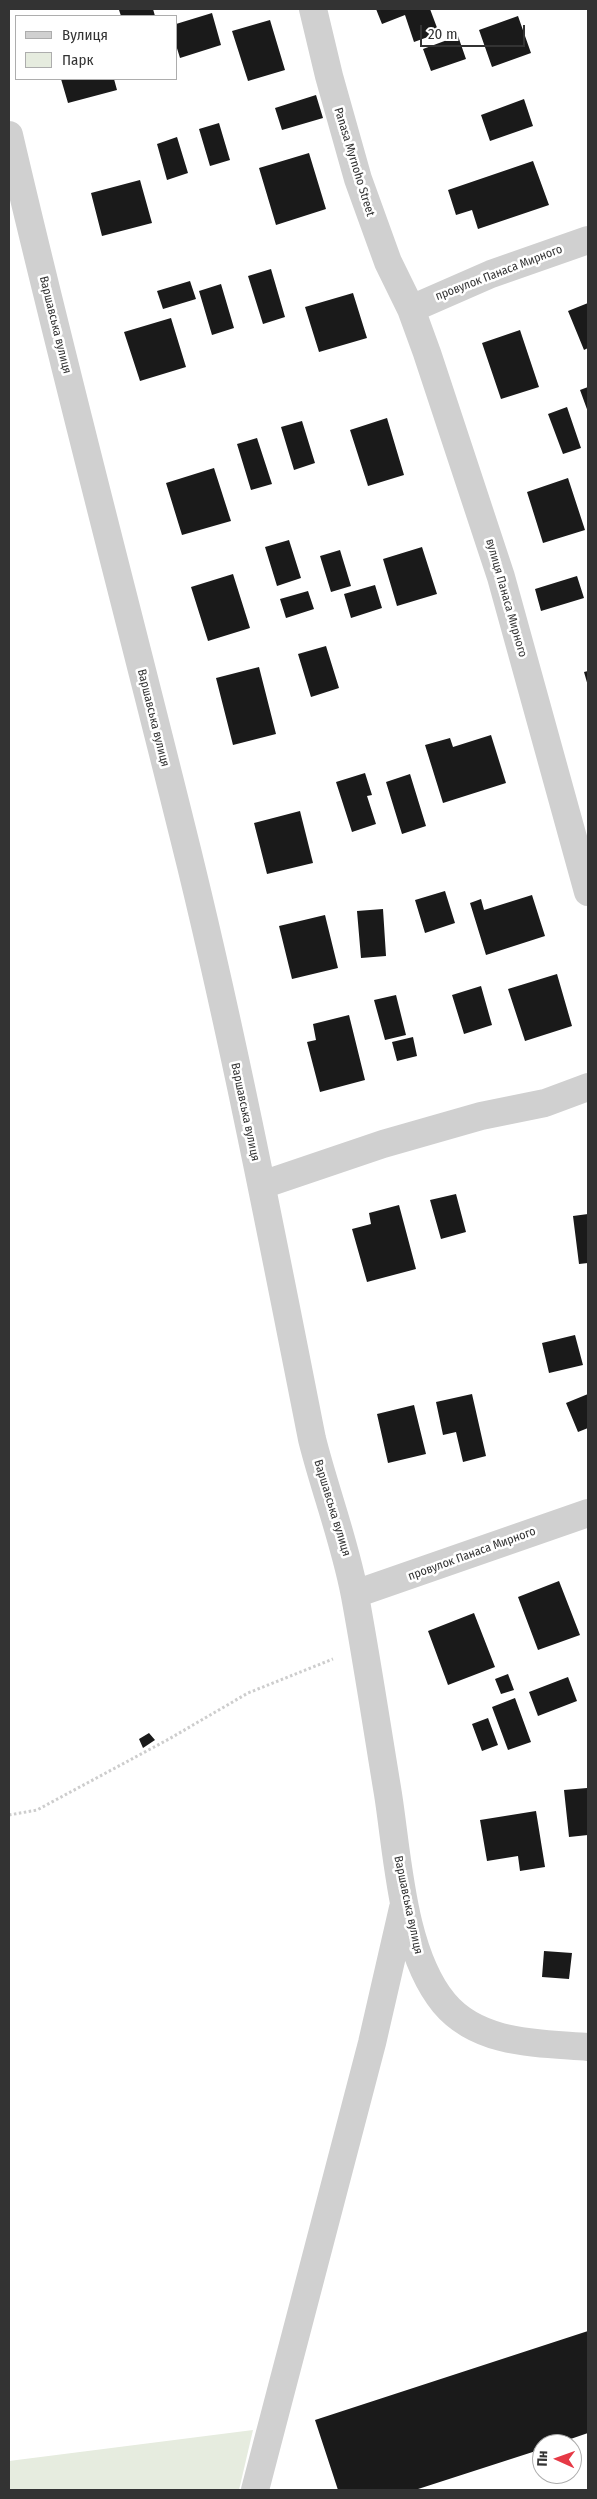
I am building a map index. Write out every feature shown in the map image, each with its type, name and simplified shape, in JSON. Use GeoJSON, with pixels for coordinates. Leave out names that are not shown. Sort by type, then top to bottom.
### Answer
{"type":"FeatureCollection","features":[{"type":"Feature","properties":{"kind":"street","name":"Panasa Myrnoho Street"},"geometry":{"type":"LineString","coordinates":[[314,9],[331,84],[358,179],[388,262],[411,309]]}},
{"type":"Feature","properties":{"kind":"street","name":"Варшавська вулиця"},"geometry":{"type":"LineString","coordinates":[[9,135],[100,513],[192,869],[262,1185],[312,1439],[320,1472],[347,1558],[355,1594],[405,1899],[418,1958],[430,1983],[445,2004],[478,2030],[502,2038],[588,2047]]}},
{"type":"Feature","properties":{"kind":"street","name":"провулок Панаса Мирного"},"geometry":{"type":"LineString","coordinates":[[411,309],[491,274],[588,240]]}},
{"type":"Feature","properties":{"kind":"street","name":"вулиця Панаса Мирного"},"geometry":{"type":"LineString","coordinates":[[411,309],[501,577],[588,892]]}},
{"type":"Feature","properties":{"kind":"street"},"geometry":{"type":"LineString","coordinates":[[262,1185],[383,1144],[480,1116],[545,1103],[588,1087]]}},
{"type":"Feature","properties":{"kind":"street","name":"провулок Панаса Мирного"},"geometry":{"type":"LineString","coordinates":[[355,1594],[588,1513]]}},
{"type":"Feature","properties":{"kind":"street"},"geometry":{"type":"LineString","coordinates":[[255,2490],[372,2043],[405,1899]]}},
{"type":"Feature","properties":{"kind":"path"},"geometry":{"type":"LineString","coordinates":[[9,1815],[37,1810],[169,1739],[248,1693],[363,1646]]}},
{"type":"Feature","properties":{"kind":"green space"},"geometry":{"type":"Polygon","coordinates":[[[253,2430],[239,2490],[9,2490],[9,2461],[253,2430]]]}},
{"type":"Feature","properties":{"kind":"building"},"geometry":{"type":"Polygon","coordinates":[[[153,9],[155,15],[121,15],[119,10],[153,9]]]}},
{"type":"Feature","properties":{"kind":"building"},"geometry":{"type":"Polygon","coordinates":[[[376,9],[430,9],[439,33],[414,42],[405,15],[382,24],[376,9]]]}},
{"type":"Feature","properties":{"kind":"building"},"geometry":{"type":"Polygon","coordinates":[[[212,13],[221,45],[180,58],[178,52],[178,23],[212,13]]]}},
{"type":"Feature","properties":{"kind":"building"},"geometry":{"type":"Polygon","coordinates":[[[518,16],[531,53],[492,67],[479,30],[518,16]]]}},
{"type":"Feature","properties":{"kind":"building"},"geometry":{"type":"Polygon","coordinates":[[[270,20],[285,70],[248,81],[232,31],[270,20]]]}},
{"type":"Feature","properties":{"kind":"building"},"geometry":{"type":"Polygon","coordinates":[[[458,36],[466,59],[431,71],[423,49],[458,36]]]}},
{"type":"Feature","properties":{"kind":"building"},"geometry":{"type":"Polygon","coordinates":[[[61,80],[114,80],[117,90],[68,103],[61,80]]]}},
{"type":"Feature","properties":{"kind":"building"},"geometry":{"type":"Polygon","coordinates":[[[316,95],[323,118],[282,130],[275,108],[316,95]]]}},
{"type":"Feature","properties":{"kind":"building"},"geometry":{"type":"Polygon","coordinates":[[[524,99],[533,126],[490,141],[481,115],[524,99]]]}},
{"type":"Feature","properties":{"kind":"building"},"geometry":{"type":"Polygon","coordinates":[[[219,123],[230,160],[210,166],[199,129],[219,123]]]}},
{"type":"Feature","properties":{"kind":"building"},"geometry":{"type":"Polygon","coordinates":[[[177,137],[188,173],[167,180],[157,144],[177,137]]]}},
{"type":"Feature","properties":{"kind":"building"},"geometry":{"type":"Polygon","coordinates":[[[309,153],[326,209],[276,225],[259,168],[309,153]]]}},
{"type":"Feature","properties":{"kind":"building"},"geometry":{"type":"Polygon","coordinates":[[[533,161],[549,205],[478,229],[472,210],[456,215],[448,190],[533,161]]]}},
{"type":"Feature","properties":{"kind":"building"},"geometry":{"type":"Polygon","coordinates":[[[140,180],[152,223],[102,236],[91,193],[140,180]]]}},
{"type":"Feature","properties":{"kind":"building"},"geometry":{"type":"Polygon","coordinates":[[[271,269],[285,317],[263,324],[248,276],[271,269]]]}},
{"type":"Feature","properties":{"kind":"building"},"geometry":{"type":"Polygon","coordinates":[[[190,281],[196,299],[163,309],[157,291],[190,281]]]}},
{"type":"Feature","properties":{"kind":"building"},"geometry":{"type":"Polygon","coordinates":[[[221,284],[234,328],[212,335],[199,291],[221,284]]]}},
{"type":"Feature","properties":{"kind":"building"},"geometry":{"type":"Polygon","coordinates":[[[353,293],[367,338],[319,352],[305,307],[353,293]]]}},
{"type":"Feature","properties":{"kind":"building"},"geometry":{"type":"Polygon","coordinates":[[[588,303],[588,348],[584,350],[568,311],[588,303]]]}},
{"type":"Feature","properties":{"kind":"building"},"geometry":{"type":"Polygon","coordinates":[[[171,318],[186,367],[140,381],[124,332],[171,318]]]}},
{"type":"Feature","properties":{"kind":"building"},"geometry":{"type":"Polygon","coordinates":[[[520,330],[539,387],[501,399],[482,343],[520,330]]]}},
{"type":"Feature","properties":{"kind":"building"},"geometry":{"type":"Polygon","coordinates":[[[588,387],[588,412],[580,390],[588,387]]]}},
{"type":"Feature","properties":{"kind":"building"},"geometry":{"type":"Polygon","coordinates":[[[567,407],[581,448],[563,454],[548,414],[567,407]]]}},
{"type":"Feature","properties":{"kind":"building"},"geometry":{"type":"Polygon","coordinates":[[[387,418],[404,475],[368,486],[350,430],[387,418]]]}},
{"type":"Feature","properties":{"kind":"building"},"geometry":{"type":"Polygon","coordinates":[[[302,421],[315,463],[294,470],[281,427],[302,421]]]}},
{"type":"Feature","properties":{"kind":"building"},"geometry":{"type":"Polygon","coordinates":[[[257,438],[272,484],[251,490],[237,444],[257,438]]]}},
{"type":"Feature","properties":{"kind":"building"},"geometry":{"type":"Polygon","coordinates":[[[214,468],[231,521],[182,535],[166,483],[214,468]]]}},
{"type":"Feature","properties":{"kind":"building"},"geometry":{"type":"Polygon","coordinates":[[[568,478],[585,530],[543,543],[527,492],[568,478]]]}},
{"type":"Feature","properties":{"kind":"building"},"geometry":{"type":"Polygon","coordinates":[[[289,540],[301,578],[277,586],[265,547],[289,540]]]}},
{"type":"Feature","properties":{"kind":"building"},"geometry":{"type":"Polygon","coordinates":[[[422,547],[437,594],[397,606],[383,559],[422,547]]]}},
{"type":"Feature","properties":{"kind":"building"},"geometry":{"type":"Polygon","coordinates":[[[340,550],[351,586],[331,592],[320,556],[340,550]]]}},
{"type":"Feature","properties":{"kind":"building"},"geometry":{"type":"Polygon","coordinates":[[[233,574],[250,628],[208,641],[191,587],[233,574]]]}},
{"type":"Feature","properties":{"kind":"building"},"geometry":{"type":"Polygon","coordinates":[[[577,576],[584,598],[541,611],[535,589],[577,576]]]}},
{"type":"Feature","properties":{"kind":"building"},"geometry":{"type":"Polygon","coordinates":[[[375,585],[382,608],[351,618],[344,594],[375,585]]]}},
{"type":"Feature","properties":{"kind":"building"},"geometry":{"type":"Polygon","coordinates":[[[308,591],[314,609],[286,618],[280,599],[308,591]]]}},
{"type":"Feature","properties":{"kind":"building"},"geometry":{"type":"Polygon","coordinates":[[[326,646],[339,688],[311,697],[298,654],[326,646]]]}},
{"type":"Feature","properties":{"kind":"building"},"geometry":{"type":"Polygon","coordinates":[[[259,667],[276,734],[233,745],[216,678],[259,667]]]}},
{"type":"Feature","properties":{"kind":"building"},"geometry":{"type":"Polygon","coordinates":[[[588,671],[588,686],[584,672],[588,671]]]}},
{"type":"Feature","properties":{"kind":"building"},"geometry":{"type":"Polygon","coordinates":[[[491,735],[506,783],[443,803],[425,745],[450,738],[453,747],[491,735]]]}},
{"type":"Feature","properties":{"kind":"building"},"geometry":{"type":"Polygon","coordinates":[[[365,773],[372,795],[367,796],[376,824],[352,832],[336,782],[365,773]]]}},
{"type":"Feature","properties":{"kind":"building"},"geometry":{"type":"Polygon","coordinates":[[[410,774],[426,826],[402,834],[386,782],[410,774]]]}},
{"type":"Feature","properties":{"kind":"building"},"geometry":{"type":"Polygon","coordinates":[[[300,811],[313,863],[267,874],[254,823],[300,811]]]}},
{"type":"Feature","properties":{"kind":"building"},"geometry":{"type":"Polygon","coordinates":[[[445,891],[455,923],[425,933],[415,900],[445,891]]]}},
{"type":"Feature","properties":{"kind":"building"},"geometry":{"type":"Polygon","coordinates":[[[532,895],[545,936],[486,955],[470,903],[481,899],[484,910],[532,895]]]}},
{"type":"Feature","properties":{"kind":"building"},"geometry":{"type":"Polygon","coordinates":[[[383,909],[386,956],[361,958],[357,911],[383,909]]]}},
{"type":"Feature","properties":{"kind":"building"},"geometry":{"type":"Polygon","coordinates":[[[325,915],[338,968],[292,979],[279,926],[325,915]]]}},
{"type":"Feature","properties":{"kind":"building"},"geometry":{"type":"Polygon","coordinates":[[[557,974],[572,1026],[525,1041],[508,989],[557,974]]]}},
{"type":"Feature","properties":{"kind":"building"},"geometry":{"type":"Polygon","coordinates":[[[481,986],[492,1025],[464,1034],[452,995],[481,986]]]}},
{"type":"Feature","properties":{"kind":"building"},"geometry":{"type":"Polygon","coordinates":[[[396,995],[406,1035],[385,1040],[374,1000],[396,995]]]}},
{"type":"Feature","properties":{"kind":"building"},"geometry":{"type":"Polygon","coordinates":[[[349,1015],[365,1080],[320,1092],[307,1042],[316,1040],[313,1024],[349,1015]]]}},
{"type":"Feature","properties":{"kind":"building"},"geometry":{"type":"Polygon","coordinates":[[[413,1037],[417,1056],[397,1061],[392,1042],[413,1037]]]}},
{"type":"Feature","properties":{"kind":"building"},"geometry":{"type":"Polygon","coordinates":[[[456,1194],[466,1232],[441,1239],[430,1200],[456,1194]]]}},
{"type":"Feature","properties":{"kind":"building"},"geometry":{"type":"Polygon","coordinates":[[[399,1205],[416,1269],[367,1282],[352,1229],[371,1224],[369,1213],[399,1205]]]}},
{"type":"Feature","properties":{"kind":"building"},"geometry":{"type":"Polygon","coordinates":[[[588,1214],[588,1263],[579,1264],[573,1216],[588,1214]]]}},
{"type":"Feature","properties":{"kind":"building"},"geometry":{"type":"Polygon","coordinates":[[[575,1335],[583,1365],[549,1373],[542,1343],[575,1335]]]}},
{"type":"Feature","properties":{"kind":"building"},"geometry":{"type":"Polygon","coordinates":[[[472,1394],[486,1456],[463,1462],[456,1432],[443,1435],[436,1402],[472,1394]]]}},
{"type":"Feature","properties":{"kind":"building"},"geometry":{"type":"Polygon","coordinates":[[[588,1394],[588,1428],[578,1432],[566,1403],[588,1394]]]}},
{"type":"Feature","properties":{"kind":"building"},"geometry":{"type":"Polygon","coordinates":[[[414,1405],[426,1454],[388,1463],[377,1414],[414,1405]]]}},
{"type":"Feature","properties":{"kind":"building"},"geometry":{"type":"Polygon","coordinates":[[[559,1581],[580,1635],[538,1650],[518,1597],[559,1581]]]}},
{"type":"Feature","properties":{"kind":"building"},"geometry":{"type":"Polygon","coordinates":[[[474,1613],[495,1667],[448,1685],[428,1631],[474,1613]]]}},
{"type":"Feature","properties":{"kind":"building"},"geometry":{"type":"Polygon","coordinates":[[[508,1674],[514,1690],[501,1694],[495,1679],[508,1674]]]}},
{"type":"Feature","properties":{"kind":"building"},"geometry":{"type":"Polygon","coordinates":[[[568,1677],[577,1701],[538,1716],[529,1692],[568,1677]]]}},
{"type":"Feature","properties":{"kind":"building"},"geometry":{"type":"Polygon","coordinates":[[[515,1698],[531,1742],[508,1750],[492,1707],[515,1698]]]}},
{"type":"Feature","properties":{"kind":"building"},"geometry":{"type":"Polygon","coordinates":[[[488,1718],[498,1745],[482,1751],[472,1724],[488,1718]]]}},
{"type":"Feature","properties":{"kind":"building"},"geometry":{"type":"Polygon","coordinates":[[[149,1733],[155,1740],[143,1748],[139,1739],[149,1733]]]}},
{"type":"Feature","properties":{"kind":"building"},"geometry":{"type":"Polygon","coordinates":[[[587,1788],[588,1835],[569,1837],[564,1790],[587,1788]]]}},
{"type":"Feature","properties":{"kind":"building"},"geometry":{"type":"Polygon","coordinates":[[[536,1811],[545,1867],[520,1871],[518,1856],[487,1861],[480,1820],[536,1811]]]}},
{"type":"Feature","properties":{"kind":"building"},"geometry":{"type":"Polygon","coordinates":[[[544,1951],[572,1953],[569,1979],[542,1977],[544,1951]]]}},
{"type":"Feature","properties":{"kind":"building"},"geometry":{"type":"Polygon","coordinates":[[[588,2331],[588,2433],[582,2435],[532,2434],[532,2452],[415,2490],[338,2490],[315,2420],[588,2331]]]}}]}
